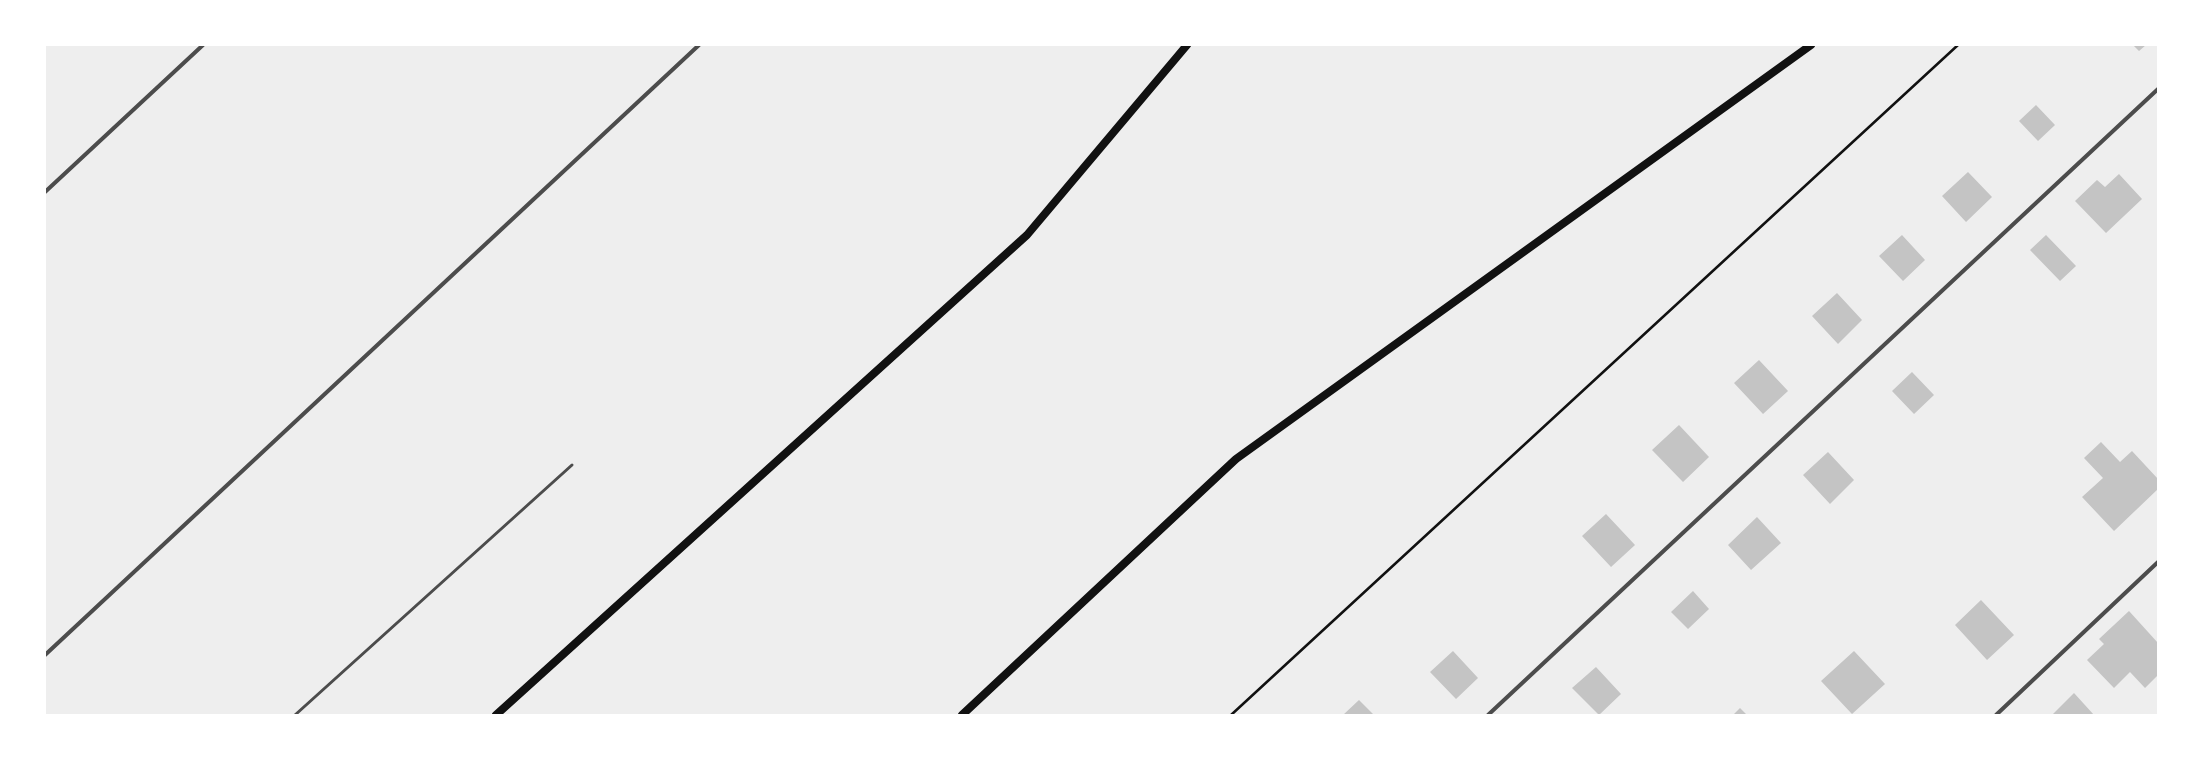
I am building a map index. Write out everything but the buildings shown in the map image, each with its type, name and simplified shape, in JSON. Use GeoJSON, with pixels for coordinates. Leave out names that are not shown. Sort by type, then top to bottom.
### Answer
{"type":"FeatureCollection","features":[{"type":"Feature","properties":{"kind":"main road"},"geometry":{"type":"LineString","coordinates":[[496,715],[1027,235],[1187,45]]}},
{"type":"Feature","properties":{"kind":"main road"},"geometry":{"type":"LineString","coordinates":[[962,715],[1236,459],[1811,45]]}},
{"type":"Feature","properties":{"kind":"street"},"geometry":{"type":"LineString","coordinates":[[45,192],[203,45]]}},
{"type":"Feature","properties":{"kind":"street"},"geometry":{"type":"LineString","coordinates":[[45,655],[699,45]]}},
{"type":"Feature","properties":{"kind":"street"},"geometry":{"type":"LineString","coordinates":[[1488,715],[2158,89]]}},
{"type":"Feature","properties":{"kind":"street"},"geometry":{"type":"LineString","coordinates":[[1996,715],[2158,562]]}},
{"type":"Feature","properties":{"kind":"lane"},"geometry":{"type":"LineString","coordinates":[[295,715],[572,465]]}},
{"type":"Feature","properties":{"kind":"path"},"geometry":{"type":"LineString","coordinates":[[1231,715],[1958,45]]}},
{"type":"Feature","properties":{"kind":"shaded area"},"geometry":{"type":"Polygon","coordinates":[[[45,45],[2158,45],[2158,715],[45,715],[45,45]]]}}]}
